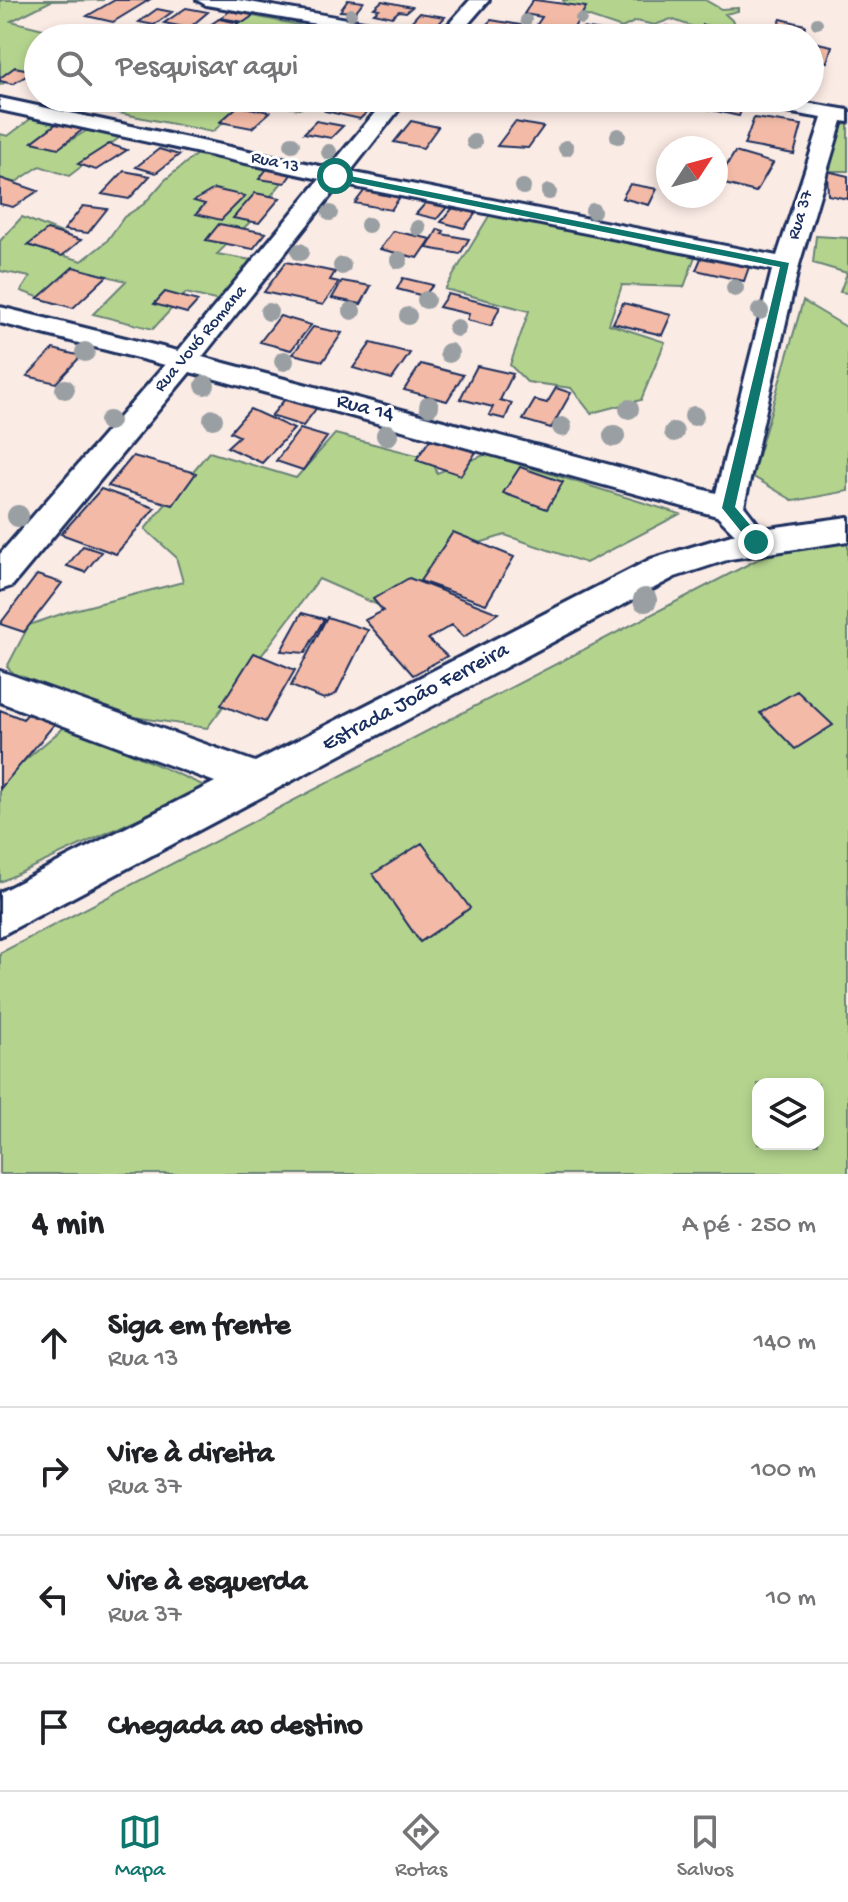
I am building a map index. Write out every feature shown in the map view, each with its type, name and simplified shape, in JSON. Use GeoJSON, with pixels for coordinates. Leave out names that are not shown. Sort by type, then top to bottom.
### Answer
{"type":"FeatureCollection","features":[{"type":"Feature","properties":{"kind":"street"},"geometry":{"type":"LineString","coordinates":[[206,0],[349,24]]}},
{"type":"Feature","properties":{"kind":"street"},"geometry":{"type":"LineString","coordinates":[[459,24],[480,0]]}},
{"type":"Feature","properties":{"kind":"street","name":"Rua 13"},"geometry":{"type":"LineString","coordinates":[[0,104],[24,109]]}},
{"type":"Feature","properties":{"kind":"street","name":"Rua 13"},"geometry":{"type":"LineString","coordinates":[[37,112],[335,176],[786,265]]}},
{"type":"Feature","properties":{"kind":"street","name":"Rua Vovó Romana"},"geometry":{"type":"LineString","coordinates":[[0,577],[184,361],[387,112]]}},
{"type":"Feature","properties":{"kind":"street","name":"Rua 37"},"geometry":{"type":"LineString","coordinates":[[728,508],[786,265],[840,115]]}},
{"type":"Feature","properties":{"kind":"street","name":"Rua 14"},"geometry":{"type":"LineString","coordinates":[[0,315],[184,361],[728,508]]}},
{"type":"Feature","properties":{"kind":"street"},"geometry":{"type":"LineString","coordinates":[[728,508],[756,542]]}},
{"type":"Feature","properties":{"kind":"street","name":"Estrada João Ferreira"},"geometry":{"type":"LineString","coordinates":[[0,915],[697,552],[848,529]]}},
{"type":"Feature","properties":{"kind":"street"},"geometry":{"type":"LineString","coordinates":[[0,686],[259,781]]}},
{"type":"Feature","properties":{"kind":"green space"},"geometry":{"type":"Polygon","coordinates":[[[0,0],[104,0],[51,1],[11,21],[24,24],[24,73],[0,85],[0,0]]]}},
{"type":"Feature","properties":{"kind":"green space"},"geometry":{"type":"Polygon","coordinates":[[[563,0],[705,0],[721,9],[738,8],[738,11],[725,14],[735,24],[685,24],[671,19],[658,24],[636,21],[610,24],[566,9],[563,0]]]}},
{"type":"Feature","properties":{"kind":"green space"},"geometry":{"type":"Polygon","coordinates":[[[248,15],[294,24],[229,24],[248,15]]]}},
{"type":"Feature","properties":{"kind":"green space"},"geometry":{"type":"Polygon","coordinates":[[[114,112],[237,112],[212,132],[114,112]]]}},
{"type":"Feature","properties":{"kind":"green space"},"geometry":{"type":"Polygon","coordinates":[[[33,117],[64,118],[33,141],[58,148],[96,125],[128,131],[69,176],[40,166],[16,182],[0,181],[0,134],[8,136],[33,117]]]}},
{"type":"Feature","properties":{"kind":"green space"},"geometry":{"type":"Polygon","coordinates":[[[848,124],[848,171],[827,171],[840,125],[848,124]]]}},
{"type":"Feature","properties":{"kind":"green space"},"geometry":{"type":"Polygon","coordinates":[[[204,148],[292,170],[250,222],[217,254],[257,261],[219,301],[186,293],[153,329],[93,314],[126,281],[92,272],[58,304],[21,291],[30,277],[0,271],[0,241],[22,217],[67,235],[48,251],[82,261],[106,242],[124,217],[144,204],[165,180],[204,148]]]}},
{"type":"Feature","properties":{"kind":"green space"},"geometry":{"type":"Polygon","coordinates":[[[492,211],[697,251],[684,287],[622,285],[609,324],[665,342],[641,400],[591,413],[571,388],[527,382],[510,365],[529,311],[445,289],[492,211]]]}},
{"type":"Feature","properties":{"kind":"green space"},"geometry":{"type":"Polygon","coordinates":[[[816,236],[848,238],[848,293],[840,292],[847,273],[813,263],[816,236]]]}},
{"type":"Feature","properties":{"kind":"green space"},"geometry":{"type":"Polygon","coordinates":[[[803,301],[848,328],[848,491],[794,501],[752,476],[803,301]]]}},
{"type":"Feature","properties":{"kind":"green space"},"geometry":{"type":"Polygon","coordinates":[[[335,434],[432,459],[437,473],[487,454],[680,514],[586,563],[505,535],[466,547],[394,612],[319,579],[207,728],[94,711],[32,690],[7,667],[29,625],[70,611],[183,582],[176,557],[145,529],[209,452],[296,478],[335,434]]]}},
{"type":"Feature","properties":{"kind":"green space"},"geometry":{"type":"Polygon","coordinates":[[[848,542],[848,1174],[0,1174],[0,953],[766,555],[848,542]]]}},
{"type":"Feature","properties":{"kind":"green space"},"geometry":{"type":"Polygon","coordinates":[[[67,725],[207,787],[0,882],[0,781],[67,725]]]}},
{"type":"Feature","properties":{"kind":"building"},"geometry":{"type":"Polygon","coordinates":[[[115,0],[149,0],[113,22],[87,16],[115,0]]]}},
{"type":"Feature","properties":{"kind":"building"},"geometry":{"type":"Polygon","coordinates":[[[348,0],[363,2],[355,12],[340,11],[348,0]]]}},
{"type":"Feature","properties":{"kind":"building"},"geometry":{"type":"Polygon","coordinates":[[[533,0],[586,7],[576,24],[537,24],[542,17],[524,14],[533,0]]]}},
{"type":"Feature","properties":{"kind":"building"},"geometry":{"type":"Polygon","coordinates":[[[382,1],[412,7],[392,17],[374,13],[379,9],[374,8],[382,1]]]}},
{"type":"Feature","properties":{"kind":"building"},"geometry":{"type":"Polygon","coordinates":[[[186,8],[208,12],[194,24],[164,23],[186,8]]]}},
{"type":"Feature","properties":{"kind":"building"},"geometry":{"type":"Polygon","coordinates":[[[157,9],[172,12],[155,24],[139,22],[157,9]]]}},
{"type":"Feature","properties":{"kind":"building"},"geometry":{"type":"Polygon","coordinates":[[[230,11],[254,15],[244,22],[220,18],[230,11]]]}},
{"type":"Feature","properties":{"kind":"building"},"geometry":{"type":"Polygon","coordinates":[[[419,13],[445,17],[439,24],[409,24],[419,13]]]}},
{"type":"Feature","properties":{"kind":"building"},"geometry":{"type":"Polygon","coordinates":[[[219,19],[239,23],[238,24],[212,24],[219,19]]]}},
{"type":"Feature","properties":{"kind":"building"},"geometry":{"type":"Polygon","coordinates":[[[781,19],[801,24],[779,24],[781,19]]]}},
{"type":"Feature","properties":{"kind":"building"},"geometry":{"type":"Polygon","coordinates":[[[491,20],[514,24],[487,24],[491,20]]]}},
{"type":"Feature","properties":{"kind":"building"},"geometry":{"type":"Polygon","coordinates":[[[824,44],[832,46],[827,62],[824,61],[824,44]]]}},
{"type":"Feature","properties":{"kind":"building"},"geometry":{"type":"Polygon","coordinates":[[[15,67],[24,69],[24,77],[13,84],[0,81],[15,67]]]}},
{"type":"Feature","properties":{"kind":"building"},"geometry":{"type":"Polygon","coordinates":[[[231,112],[270,112],[252,128],[220,122],[231,112]]]}},
{"type":"Feature","properties":{"kind":"building"},"geometry":{"type":"Polygon","coordinates":[[[329,112],[367,112],[360,119],[329,112]]]}},
{"type":"Feature","properties":{"kind":"building"},"geometry":{"type":"Polygon","coordinates":[[[64,118],[90,124],[59,148],[32,142],[64,118]]]}},
{"type":"Feature","properties":{"kind":"building"},"geometry":{"type":"Polygon","coordinates":[[[754,118],[802,125],[794,154],[744,145],[754,118]]]}},
{"type":"Feature","properties":{"kind":"building"},"geometry":{"type":"Polygon","coordinates":[[[316,121],[343,126],[331,138],[304,133],[316,121]]]}},
{"type":"Feature","properties":{"kind":"building"},"geometry":{"type":"Polygon","coordinates":[[[411,121],[438,127],[423,148],[394,142],[411,121]]]}},
{"type":"Feature","properties":{"kind":"building"},"geometry":{"type":"Polygon","coordinates":[[[515,122],[543,127],[528,148],[497,146],[515,122]]]}},
{"type":"Feature","properties":{"kind":"building"},"geometry":{"type":"Polygon","coordinates":[[[109,144],[127,150],[96,170],[78,164],[109,144]]]}},
{"type":"Feature","properties":{"kind":"building"},"geometry":{"type":"Polygon","coordinates":[[[159,149],[179,155],[156,173],[136,167],[159,149]]]}},
{"type":"Feature","properties":{"kind":"building"},"geometry":{"type":"Polygon","coordinates":[[[735,152],[773,163],[756,192],[728,185],[728,164],[735,152]]]}},
{"type":"Feature","properties":{"kind":"building"},"geometry":{"type":"Polygon","coordinates":[[[270,165],[295,169],[285,183],[259,179],[270,165]]]}},
{"type":"Feature","properties":{"kind":"building"},"geometry":{"type":"Polygon","coordinates":[[[124,171],[150,176],[129,199],[102,194],[124,171]]]}},
{"type":"Feature","properties":{"kind":"building"},"geometry":{"type":"Polygon","coordinates":[[[827,171],[848,176],[848,199],[828,195],[827,171]]]}},
{"type":"Feature","properties":{"kind":"building"},"geometry":{"type":"Polygon","coordinates":[[[0,178],[38,191],[13,207],[0,204],[0,178]]]}},
{"type":"Feature","properties":{"kind":"building"},"geometry":{"type":"Polygon","coordinates":[[[630,184],[656,189],[649,205],[622,198],[630,184]]]}},
{"type":"Feature","properties":{"kind":"building"},"geometry":{"type":"Polygon","coordinates":[[[367,187],[402,194],[391,210],[355,203],[367,187]]]}},
{"type":"Feature","properties":{"kind":"building"},"geometry":{"type":"Polygon","coordinates":[[[214,189],[245,196],[221,220],[196,214],[205,204],[194,201],[214,189]]]}},
{"type":"Feature","properties":{"kind":"building"},"geometry":{"type":"Polygon","coordinates":[[[255,193],[280,198],[259,223],[233,218],[255,193]]]}},
{"type":"Feature","properties":{"kind":"building"},"geometry":{"type":"Polygon","coordinates":[[[432,196],[452,201],[437,219],[416,214],[432,196]]]}},
{"type":"Feature","properties":{"kind":"building"},"geometry":{"type":"Polygon","coordinates":[[[457,203],[480,208],[464,228],[441,222],[457,203]]]}},
{"type":"Feature","properties":{"kind":"building"},"geometry":{"type":"Polygon","coordinates":[[[83,206],[107,209],[88,233],[64,230],[83,206]]]}},
{"type":"Feature","properties":{"kind":"building"},"geometry":{"type":"Polygon","coordinates":[[[219,224],[266,233],[253,249],[206,240],[219,224]]]}},
{"type":"Feature","properties":{"kind":"building"},"geometry":{"type":"Polygon","coordinates":[[[438,229],[444,231],[442,234],[469,239],[460,254],[427,248],[438,229]]]}},
{"type":"Feature","properties":{"kind":"building"},"geometry":{"type":"Polygon","coordinates":[[[47,230],[81,240],[62,256],[28,245],[47,230]]]}},
{"type":"Feature","properties":{"kind":"building"},"geometry":{"type":"Polygon","coordinates":[[[393,231],[431,239],[418,258],[380,249],[393,231]]]}},
{"type":"Feature","properties":{"kind":"building"},"geometry":{"type":"Polygon","coordinates":[[[702,256],[749,267],[744,281],[696,270],[702,256]]]}},
{"type":"Feature","properties":{"kind":"building"},"geometry":{"type":"Polygon","coordinates":[[[286,262],[335,272],[330,280],[339,282],[323,305],[264,292],[286,262]]]}},
{"type":"Feature","properties":{"kind":"building"},"geometry":{"type":"Polygon","coordinates":[[[73,267],[107,276],[73,308],[38,298],[73,267]]]}},
{"type":"Feature","properties":{"kind":"building"},"geometry":{"type":"Polygon","coordinates":[[[403,278],[433,285],[424,296],[397,289],[403,278]]]}},
{"type":"Feature","properties":{"kind":"building"},"geometry":{"type":"Polygon","coordinates":[[[342,281],[371,286],[361,304],[332,298],[342,281]]]}},
{"type":"Feature","properties":{"kind":"building"},"geometry":{"type":"Polygon","coordinates":[[[165,292],[198,301],[187,313],[154,304],[165,292]]]}},
{"type":"Feature","properties":{"kind":"building"},"geometry":{"type":"Polygon","coordinates":[[[448,294],[500,307],[491,326],[467,320],[469,314],[439,307],[448,294]]]}},
{"type":"Feature","properties":{"kind":"building"},"geometry":{"type":"Polygon","coordinates":[[[623,303],[671,315],[662,335],[613,323],[623,303]]]}},
{"type":"Feature","properties":{"kind":"building"},"geometry":{"type":"Polygon","coordinates":[[[280,316],[311,325],[291,350],[260,342],[280,316]]]}},
{"type":"Feature","properties":{"kind":"building"},"geometry":{"type":"Polygon","coordinates":[[[313,327],[342,333],[323,361],[293,354],[313,327]]]}},
{"type":"Feature","properties":{"kind":"building"},"geometry":{"type":"Polygon","coordinates":[[[371,343],[410,353],[392,379],[353,368],[371,343]]]}},
{"type":"Feature","properties":{"kind":"building"},"geometry":{"type":"Polygon","coordinates":[[[53,349],[81,356],[56,383],[27,376],[53,349]]]}},
{"type":"Feature","properties":{"kind":"building"},"geometry":{"type":"Polygon","coordinates":[[[421,364],[463,375],[447,401],[404,390],[421,364]]]}},
{"type":"Feature","properties":{"kind":"building"},"geometry":{"type":"Polygon","coordinates":[[[477,366],[513,374],[500,400],[512,403],[505,419],[489,415],[493,407],[460,399],[477,366]]]}},
{"type":"Feature","properties":{"kind":"building"},"geometry":{"type":"Polygon","coordinates":[[[556,388],[571,393],[551,428],[523,420],[535,400],[547,403],[556,388]]]}},
{"type":"Feature","properties":{"kind":"building"},"geometry":{"type":"Polygon","coordinates":[[[290,393],[321,402],[303,426],[271,416],[290,393]]]}},
{"type":"Feature","properties":{"kind":"building"},"geometry":{"type":"Polygon","coordinates":[[[250,409],[294,429],[262,463],[227,447],[239,436],[230,432],[250,409]]]}},
{"type":"Feature","properties":{"kind":"building"},"geometry":{"type":"Polygon","coordinates":[[[300,429],[327,437],[303,470],[276,461],[300,429]]]}},
{"type":"Feature","properties":{"kind":"building"},"geometry":{"type":"Polygon","coordinates":[[[433,435],[478,449],[461,475],[416,460],[433,435]]]}},
{"type":"Feature","properties":{"kind":"building"},"geometry":{"type":"Polygon","coordinates":[[[133,456],[196,473],[173,505],[108,486],[133,456]]]}},
{"type":"Feature","properties":{"kind":"building"},"geometry":{"type":"Polygon","coordinates":[[[520,467],[563,482],[547,509],[503,493],[520,467]]]}},
{"type":"Feature","properties":{"kind":"building"},"geometry":{"type":"Polygon","coordinates":[[[101,489],[155,508],[116,554],[61,534],[101,489]]]}},
{"type":"Feature","properties":{"kind":"building"},"geometry":{"type":"Polygon","coordinates":[[[453,532],[514,557],[486,604],[420,581],[453,532]]]}},
{"type":"Feature","properties":{"kind":"building"},"geometry":{"type":"Polygon","coordinates":[[[83,546],[101,552],[85,572],[67,566],[83,546]]]}},
{"type":"Feature","properties":{"kind":"building"},"geometry":{"type":"Polygon","coordinates":[[[37,575],[62,583],[24,632],[0,624],[37,575]]]}},
{"type":"Feature","properties":{"kind":"building"},"geometry":{"type":"Polygon","coordinates":[[[409,578],[498,613],[464,637],[452,625],[428,639],[447,656],[413,675],[365,620],[383,611],[373,599],[409,578]]]}},
{"type":"Feature","properties":{"kind":"building"},"geometry":{"type":"Polygon","coordinates":[[[302,613],[324,619],[305,653],[281,651],[302,613]]]}},
{"type":"Feature","properties":{"kind":"building"},"geometry":{"type":"Polygon","coordinates":[[[327,617],[368,630],[336,694],[324,699],[291,686],[327,617]]]}},
{"type":"Feature","properties":{"kind":"building"},"geometry":{"type":"Polygon","coordinates":[[[254,653],[295,670],[265,722],[221,705],[254,653]]]}},
{"type":"Feature","properties":{"kind":"building"},"geometry":{"type":"Polygon","coordinates":[[[797,691],[833,725],[795,749],[760,713],[797,691]]]}},
{"type":"Feature","properties":{"kind":"building"},"geometry":{"type":"Polygon","coordinates":[[[33,708],[58,720],[0,789],[0,710],[23,719],[33,708]]]}},
{"type":"Feature","properties":{"kind":"building"},"geometry":{"type":"Polygon","coordinates":[[[422,843],[470,908],[420,942],[373,874],[422,843]]]}},
{"type":"Feature","properties":{"kind":"route"},"geometry":{"type":"LineString","coordinates":[[335,176],[786,265],[728,508],[756,542]]}}]}
